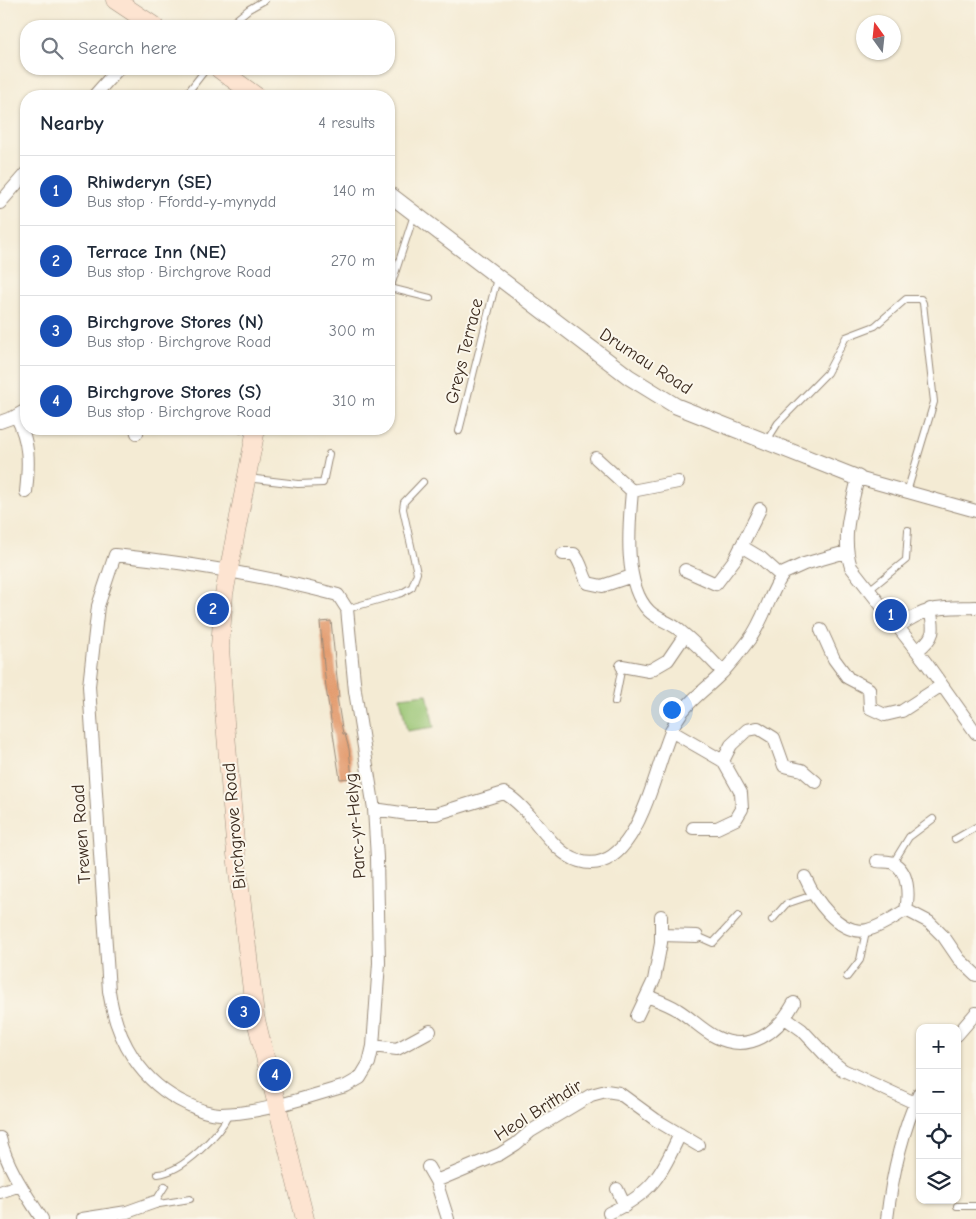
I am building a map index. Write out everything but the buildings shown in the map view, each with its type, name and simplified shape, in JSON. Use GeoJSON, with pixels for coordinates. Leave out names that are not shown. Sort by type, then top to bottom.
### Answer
{"type":"FeatureCollection","features":[{"type":"Feature","properties":{"kind":"main road"},"geometry":{"type":"LineString","coordinates":[[115,0],[145,20]]}},
{"type":"Feature","properties":{"kind":"main road"},"geometry":{"type":"LineString","coordinates":[[228,75],[248,90]]}},
{"type":"Feature","properties":{"kind":"main road","name":"Birchgrove Road"},"geometry":{"type":"LineString","coordinates":[[250,435],[245,478],[224,594],[220,647],[236,854],[255,1016],[305,1219]]}},
{"type":"Feature","properties":{"kind":"street"},"geometry":{"type":"LineString","coordinates":[[99,90],[113,75]]}},
{"type":"Feature","properties":{"kind":"street"},"geometry":{"type":"LineString","coordinates":[[0,203],[20,180]]}},
{"type":"Feature","properties":{"kind":"street","name":"Drumau Road"},"geometry":{"type":"LineString","coordinates":[[395,199],[497,278],[637,382],[676,406],[858,478],[976,512]]}},
{"type":"Feature","properties":{"kind":"street"},"geometry":{"type":"LineString","coordinates":[[0,422],[20,413]]}},
{"type":"Feature","properties":{"kind":"street"},"geometry":{"type":"LineString","coordinates":[[25,435],[28,450],[26,492]]}},
{"type":"Feature","properties":{"kind":"street"},"geometry":{"type":"LineString","coordinates":[[596,458],[632,492]]}},
{"type":"Feature","properties":{"kind":"street"},"geometry":{"type":"LineString","coordinates":[[858,478],[847,524],[846,552],[851,567],[917,651],[976,733]]}},
{"type":"Feature","properties":{"kind":"street"},"geometry":{"type":"LineString","coordinates":[[632,492],[678,482]]}},
{"type":"Feature","properties":{"kind":"street"},"geometry":{"type":"LineString","coordinates":[[632,492],[630,519],[632,576],[638,596],[649,611],[685,635],[723,672]]}},
{"type":"Feature","properties":{"kind":"street"},"geometry":{"type":"LineString","coordinates":[[685,570],[716,584],[735,559],[760,510]]}},
{"type":"Feature","properties":{"kind":"street"},"geometry":{"type":"LineString","coordinates":[[741,546],[761,558],[781,576]]}},
{"type":"Feature","properties":{"kind":"street"},"geometry":{"type":"LineString","coordinates":[[374,809],[408,814],[436,814],[504,793],[514,799],[561,850],[571,857],[580,861],[600,862],[615,854],[630,835],[643,812],[665,743],[671,731],[688,703],[723,672],[751,638],[781,576],[794,567],[846,552]]}},
{"type":"Feature","properties":{"kind":"street"},"geometry":{"type":"LineString","coordinates":[[563,554],[574,554],[581,562],[583,574],[588,583],[602,586],[632,576]]}},
{"type":"Feature","properties":{"kind":"street","name":"Trewen Road"},"geometry":{"type":"LineString","coordinates":[[228,573],[166,561],[115,555],[98,606],[89,686],[108,991],[112,1013],[132,1058],[152,1080],[173,1098],[202,1111],[229,1114],[277,1105]]}},
{"type":"Feature","properties":{"kind":"street"},"geometry":{"type":"LineString","coordinates":[[228,573],[308,587],[338,595],[347,610]]}},
{"type":"Feature","properties":{"kind":"street"},"geometry":{"type":"LineString","coordinates":[[898,627],[930,608],[976,607]]}},
{"type":"Feature","properties":{"kind":"street"},"geometry":{"type":"LineString","coordinates":[[917,651],[930,641],[933,630],[930,608]]}},
{"type":"Feature","properties":{"kind":"street","name":"Parc-yr-Helyg"},"geometry":{"type":"LineString","coordinates":[[277,1105],[346,1086],[360,1078],[369,1063],[373,1046],[379,963],[377,858],[374,809],[355,691],[347,610]]}},
{"type":"Feature","properties":{"kind":"street"},"geometry":{"type":"LineString","coordinates":[[820,630],[834,659],[848,678],[869,689],[870,708],[885,715],[902,711],[942,685]]}},
{"type":"Feature","properties":{"kind":"street"},"geometry":{"type":"LineString","coordinates":[[622,666],[649,671],[668,660],[685,635]]}},
{"type":"Feature","properties":{"kind":"street"},"geometry":{"type":"LineString","coordinates":[[723,761],[731,745],[747,730],[758,728],[774,738],[784,766],[802,770],[816,782]]}},
{"type":"Feature","properties":{"kind":"street"},"geometry":{"type":"LineString","coordinates":[[671,731],[723,761],[741,793],[742,809],[736,819],[717,828],[693,828]]}},
{"type":"Feature","properties":{"kind":"street"},"geometry":{"type":"LineString","coordinates":[[877,861],[893,863],[903,873],[908,886],[906,910]]}},
{"type":"Feature","properties":{"kind":"street"},"geometry":{"type":"LineString","coordinates":[[805,877],[813,895],[837,921],[855,929],[866,931],[906,910]]}},
{"type":"Feature","properties":{"kind":"street"},"geometry":{"type":"LineString","coordinates":[[906,910],[929,922],[944,937],[959,959],[976,975]]}},
{"type":"Feature","properties":{"kind":"street"},"geometry":{"type":"LineString","coordinates":[[637,1016],[654,980],[661,935],[661,916]]}},
{"type":"Feature","properties":{"kind":"street"},"geometry":{"type":"LineString","coordinates":[[661,935],[697,936]]}},
{"type":"Feature","properties":{"kind":"street"},"geometry":{"type":"LineString","coordinates":[[647,996],[676,1008],[714,1036],[727,1042],[758,1039],[773,1031],[785,1018],[794,1003]]}},
{"type":"Feature","properties":{"kind":"street"},"geometry":{"type":"LineString","coordinates":[[961,1030],[976,1013]]}},
{"type":"Feature","properties":{"kind":"street"},"geometry":{"type":"LineString","coordinates":[[785,1018],[802,1030],[829,1059],[843,1070],[916,1097]]}},
{"type":"Feature","properties":{"kind":"street"},"geometry":{"type":"LineString","coordinates":[[373,1046],[397,1049],[430,1031]]}},
{"type":"Feature","properties":{"kind":"street","name":"Heol Brithdir"},"geometry":{"type":"LineString","coordinates":[[436,1181],[500,1154],[516,1144],[531,1131],[584,1099],[606,1091],[624,1096],[656,1120],[698,1145]]}},
{"type":"Feature","properties":{"kind":"street"},"geometry":{"type":"LineString","coordinates":[[887,1219],[896,1168],[910,1113],[916,1099]]}},
{"type":"Feature","properties":{"kind":"street"},"geometry":{"type":"LineString","coordinates":[[610,1213],[625,1206],[650,1188],[669,1158],[680,1134]]}},
{"type":"Feature","properties":{"kind":"street"},"geometry":{"type":"LineString","coordinates":[[0,1138],[2,1149],[20,1185],[42,1219]]}},
{"type":"Feature","properties":{"kind":"street"},"geometry":{"type":"LineString","coordinates":[[428,1167],[436,1181],[448,1219]]}},
{"type":"Feature","properties":{"kind":"street"},"geometry":{"type":"LineString","coordinates":[[0,1192],[20,1185]]}},
{"type":"Feature","properties":{"kind":"street"},"geometry":{"type":"LineString","coordinates":[[616,1188],[625,1206]]}},
{"type":"Feature","properties":{"kind":"street"},"geometry":{"type":"LineString","coordinates":[[82,1219],[148,1207]]}},
{"type":"Feature","properties":{"kind":"lane"},"geometry":{"type":"LineString","coordinates":[[235,20],[249,9],[265,0]]}},
{"type":"Feature","properties":{"kind":"lane"},"geometry":{"type":"LineString","coordinates":[[190,90],[201,75]]}},
{"type":"Feature","properties":{"kind":"lane"},"geometry":{"type":"LineString","coordinates":[[395,272],[414,214]]}},
{"type":"Feature","properties":{"kind":"lane","name":"Greys Terrace"},"geometry":{"type":"LineString","coordinates":[[459,431],[497,278]]}},
{"type":"Feature","properties":{"kind":"lane"},"geometry":{"type":"LineString","coordinates":[[395,291],[430,298]]}},
{"type":"Feature","properties":{"kind":"lane"},"geometry":{"type":"LineString","coordinates":[[766,443],[778,423],[827,373],[846,337],[876,326],[906,299],[921,299],[934,402],[907,492]]}},
{"type":"Feature","properties":{"kind":"lane"},"geometry":{"type":"LineString","coordinates":[[245,478],[298,484],[323,483],[329,454]]}},
{"type":"Feature","properties":{"kind":"lane"},"geometry":{"type":"LineString","coordinates":[[347,610],[402,593],[412,587],[417,573],[403,509],[404,502],[423,482]]}},
{"type":"Feature","properties":{"kind":"lane"},"geometry":{"type":"LineString","coordinates":[[869,590],[906,560],[908,530]]}},
{"type":"Feature","properties":{"kind":"lane"},"geometry":{"type":"LineString","coordinates":[[615,702],[622,666]]}},
{"type":"Feature","properties":{"kind":"lane"},"geometry":{"type":"LineString","coordinates":[[893,863],[910,837],[933,819]]}},
{"type":"Feature","properties":{"kind":"lane"},"geometry":{"type":"LineString","coordinates":[[956,839],[976,827]]}},
{"type":"Feature","properties":{"kind":"lane"},"geometry":{"type":"LineString","coordinates":[[772,920],[786,904],[813,895]]}},
{"type":"Feature","properties":{"kind":"lane"},"geometry":{"type":"LineString","coordinates":[[697,936],[713,943],[738,916]]}},
{"type":"Feature","properties":{"kind":"lane"},"geometry":{"type":"LineString","coordinates":[[847,977],[860,960],[866,931]]}},
{"type":"Feature","properties":{"kind":"lane"},"geometry":{"type":"LineString","coordinates":[[158,1174],[164,1174],[189,1159],[222,1128],[229,1114]]}},
{"type":"Feature","properties":{"kind":"lane"},"geometry":{"type":"LineString","coordinates":[[148,1207],[166,1186]]}},
{"type":"Feature","properties":{"kind":"lane"},"geometry":{"type":"LineString","coordinates":[[148,1207],[190,1199]]}},
{"type":"Feature","properties":{"kind":"lane"},"geometry":{"type":"LineString","coordinates":[[958,1206],[976,1206]]}},
{"type":"Feature","properties":{"kind":"green space"},"geometry":{"type":"Polygon","coordinates":[[[427,694],[434,727],[407,731],[400,697],[427,694]]]}},
{"type":"Feature","properties":{"kind":"place","name":"Terrace Inn (NE)"},"geometry":{"type":"Point","coordinates":[213,609]}},
{"type":"Feature","properties":{"kind":"place","name":"Rhiwderyn (SE)"},"geometry":{"type":"Point","coordinates":[891,615]}},
{"type":"Feature","properties":{"kind":"place","name":"Birchgrove Stores (N)"},"geometry":{"type":"Point","coordinates":[244,1012]}},
{"type":"Feature","properties":{"kind":"place","name":"Birchgrove Stores (S)"},"geometry":{"type":"Point","coordinates":[275,1075]}}]}
